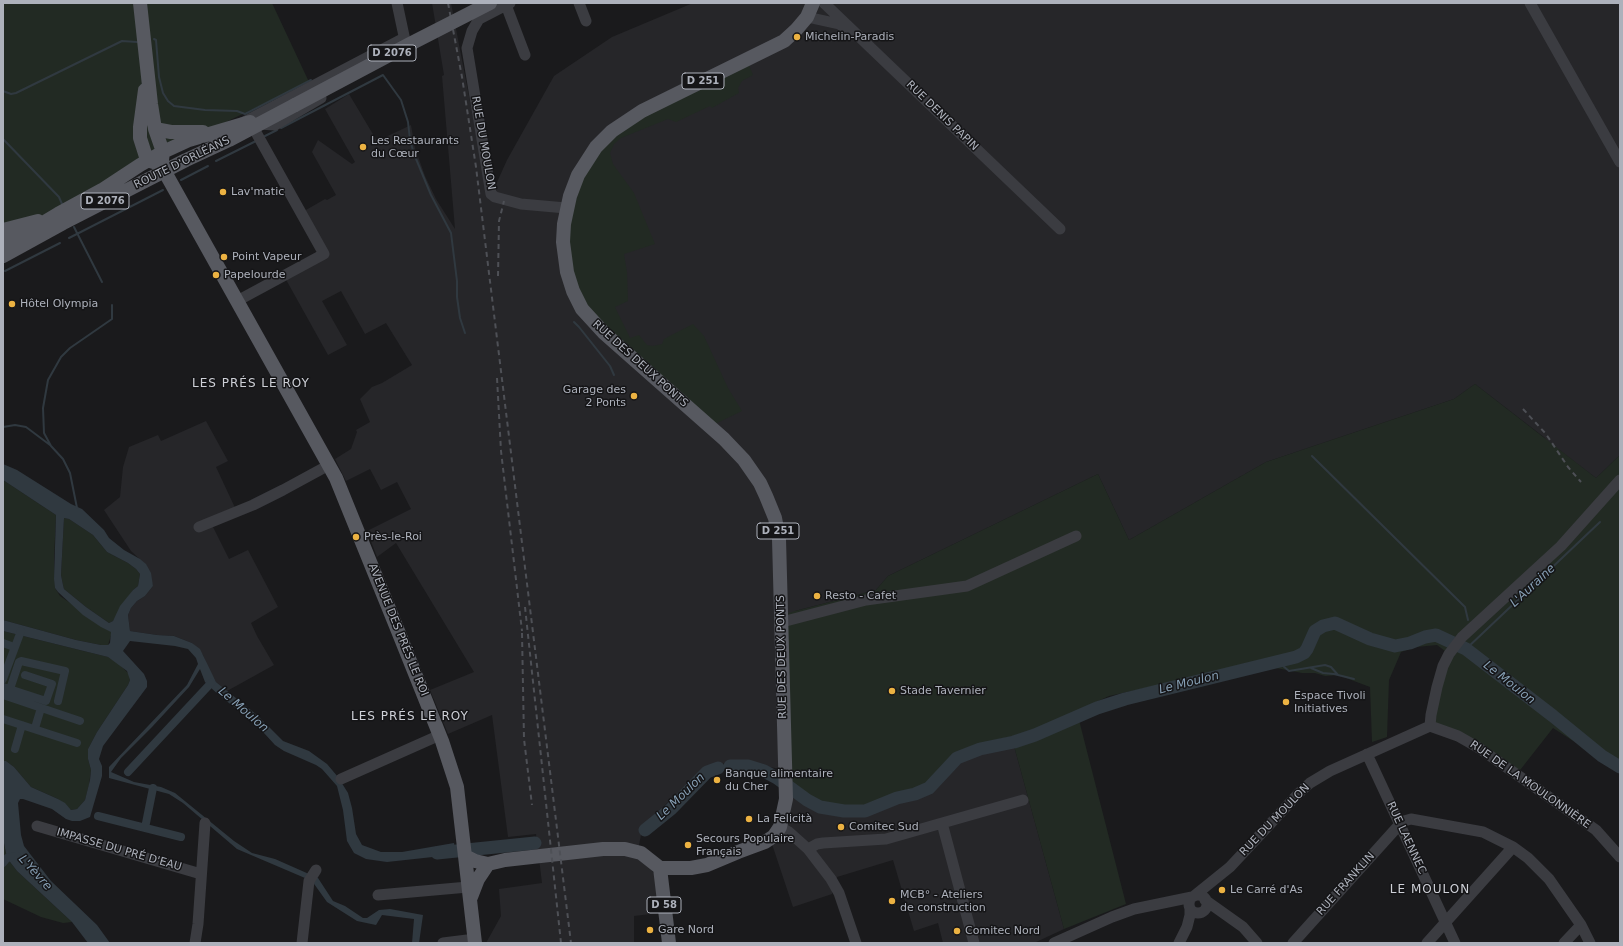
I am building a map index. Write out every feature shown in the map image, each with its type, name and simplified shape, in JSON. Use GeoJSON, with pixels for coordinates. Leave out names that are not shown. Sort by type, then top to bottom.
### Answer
{"type":"FeatureCollection","features":[{"type":"Feature","properties":{"kind":"main road"},"geometry":{"type":"LineString","coordinates":[[140,3],[148,78],[140,127],[140,138],[147,160],[163,163]]}},
{"type":"Feature","properties":{"kind":"main road","name":"ROUTE D'ORLÉANS"},"geometry":{"type":"LineString","coordinates":[[163,163],[186,160],[229,140],[408,44],[490,3]]}},
{"type":"Feature","properties":{"kind":"main road","name":"RUE DES DEUX PONTS"},"geometry":{"type":"LineString","coordinates":[[780,827],[786,799],[782,622],[779,539],[771,508],[760,483],[735,450],[588,317],[573,291],[567,272],[563,242],[566,208],[574,184],[582,166],[596,147],[612,131],[642,111],[775,46],[791,35],[807,17],[813,3]]}},
{"type":"Feature","properties":{"kind":"main road","name":"AVENUE DES PRÉS LE ROI"},"geometry":{"type":"LineString","coordinates":[[148,78],[155,129],[163,163],[329,465],[347,504],[440,735],[457,787],[475,942]]}},
{"type":"Feature","properties":{"kind":"main road","name":"ROUTE D'ORLÉANS"},"geometry":{"type":"LineString","coordinates":[[60,218],[147,180],[163,163],[189,140],[211,132],[279,113]]}},
{"type":"Feature","properties":{"kind":"main road","name":"D 2076"},"geometry":{"type":"LineString","coordinates":[[163,163],[178,152],[233,127]]}},
{"type":"Feature","properties":{"kind":"main road","name":"D 2076"},"geometry":{"type":"LineString","coordinates":[[155,129],[172,132],[211,132]]}},
{"type":"Feature","properties":{"kind":"main road","name":"ROUTE D'ORLÉANS"},"geometry":{"type":"LineString","coordinates":[[60,218],[147,160]]}},
{"type":"Feature","properties":{"kind":"main road"},"geometry":{"type":"LineString","coordinates":[[3,256],[60,218]]}},
{"type":"Feature","properties":{"kind":"main road","name":"D 2076"},"geometry":{"type":"LineString","coordinates":[[3,244],[20,231],[60,218]]}},
{"type":"Feature","properties":{"kind":"main road","name":"D 2076"},"geometry":{"type":"LineString","coordinates":[[3,230],[20,231]]}},
{"type":"Feature","properties":{"kind":"main road"},"geometry":{"type":"LineString","coordinates":[[465,856],[485,863],[616,849],[630,850],[641,853],[660,868],[690,868],[707,866],[765,842],[774,836],[780,827]]}},
{"type":"Feature","properties":{"kind":"main road"},"geometry":{"type":"LineString","coordinates":[[469,888],[478,879],[485,863]]}},
{"type":"Feature","properties":{"kind":"main road"},"geometry":{"type":"LineString","coordinates":[[469,888],[485,863]]}},
{"type":"Feature","properties":{"kind":"main road","name":"D 58"},"geometry":{"type":"LineString","coordinates":[[660,868],[669,943]]}},
{"type":"Feature","properties":{"kind":"street"},"geometry":{"type":"LineString","coordinates":[[238,301],[324,254],[256,126],[275,125],[407,50],[397,3]]}},
{"type":"Feature","properties":{"kind":"street"},"geometry":{"type":"LineString","coordinates":[[476,3],[479,19],[508,4],[525,55]]}},
{"type":"Feature","properties":{"kind":"street"},"geometry":{"type":"LineString","coordinates":[[579,3],[586,21]]}},
{"type":"Feature","properties":{"kind":"street","name":"RUE DENIS PAPIN"},"geometry":{"type":"LineString","coordinates":[[824,3],[1060,229]]}},
{"type":"Feature","properties":{"kind":"street"},"geometry":{"type":"LineString","coordinates":[[1530,3],[1620,162]]}},
{"type":"Feature","properties":{"kind":"street"},"geometry":{"type":"LineString","coordinates":[[807,17],[839,24],[858,36]]}},
{"type":"Feature","properties":{"kind":"street","name":"RUE DU MOULON"},"geometry":{"type":"LineString","coordinates":[[479,19],[472,31],[467,48],[491,194],[495,197],[522,204],[566,208]]}},
{"type":"Feature","properties":{"kind":"street"},"geometry":{"type":"LineString","coordinates":[[233,127],[404,38]]}},
{"type":"Feature","properties":{"kind":"street"},"geometry":{"type":"LineString","coordinates":[[198,527],[253,505],[329,465]]}},
{"type":"Feature","properties":{"kind":"street"},"geometry":{"type":"LineString","coordinates":[[1430,726],[1437,687],[1443,666],[1449,654],[1462,637],[1561,546],[1620,480]]}},
{"type":"Feature","properties":{"kind":"street"},"geometry":{"type":"LineString","coordinates":[[782,622],[866,600],[967,586],[1076,536]]}},
{"type":"Feature","properties":{"kind":"street","name":"RUE DU MOULON"},"geometry":{"type":"LineString","coordinates":[[1179,943],[1190,915],[1212,882],[1230,867],[1310,783],[1330,771],[1430,726]]}},
{"type":"Feature","properties":{"kind":"street","name":"RUE DE LA MOULONNIÈRE"},"geometry":{"type":"LineString","coordinates":[[1430,726],[1458,736],[1479,748],[1596,830],[1620,857]]}},
{"type":"Feature","properties":{"kind":"street"},"geometry":{"type":"LineString","coordinates":[[341,779],[440,735]]}},
{"type":"Feature","properties":{"kind":"street","name":"RUE LAENNEC"},"geometry":{"type":"LineString","coordinates":[[1367,754],[1455,943]]}},
{"type":"Feature","properties":{"kind":"street"},"geometry":{"type":"LineString","coordinates":[[808,849],[817,844],[823,843],[886,838],[1023,800]]}},
{"type":"Feature","properties":{"kind":"street"},"geometry":{"type":"LineString","coordinates":[[1400,824],[1411,819],[1464,828],[1483,832],[1512,847],[1540,869],[1559,892],[1581,925],[1590,943]]}},
{"type":"Feature","properties":{"kind":"street"},"geometry":{"type":"LineString","coordinates":[[195,943],[198,924],[205,823]]}},
{"type":"Feature","properties":{"kind":"street"},"geometry":{"type":"LineString","coordinates":[[942,823],[974,943]]}},
{"type":"Feature","properties":{"kind":"street","name":"RUE FRANKLIN"},"geometry":{"type":"LineString","coordinates":[[1293,943],[1400,824]]}},
{"type":"Feature","properties":{"kind":"street","name":"IMPASSE DU PRÉ D'EAU"},"geometry":{"type":"LineString","coordinates":[[38,826],[201,874]]}},
{"type":"Feature","properties":{"kind":"street"},"geometry":{"type":"LineString","coordinates":[[780,827],[789,832],[808,849],[839,893],[856,943]]}},
{"type":"Feature","properties":{"kind":"street"},"geometry":{"type":"LineString","coordinates":[[1427,943],[1512,847]]}},
{"type":"Feature","properties":{"kind":"street"},"geometry":{"type":"LineString","coordinates":[[302,943],[313,874]]}},
{"type":"Feature","properties":{"kind":"street"},"geometry":{"type":"LineString","coordinates":[[378,895],[469,888]]}},
{"type":"Feature","properties":{"kind":"street"},"geometry":{"type":"LineString","coordinates":[[1054,943],[1119,914],[1169,901],[1197,904],[1223,912],[1242,927],[1257,943]]}},
{"type":"Feature","properties":{"kind":"street"},"geometry":{"type":"LineString","coordinates":[[1564,943],[1581,925]]}},
{"type":"Feature","properties":{"kind":"street"},"geometry":{"type":"LineString","coordinates":[[443,943],[475,942]]}},
{"type":"Feature","properties":{"kind":"shaded area"},"geometry":{"type":"Polygon","coordinates":[[[3,3],[272,3],[309,82],[147,160],[3,244],[3,3]]]}},
{"type":"Feature","properties":{"kind":"shaded area"},"geometry":{"type":"Polygon","coordinates":[[[432,3],[451,3],[489,200],[507,160],[554,76],[612,37],[693,3],[1620,3],[1620,455],[1596,478],[1558,449],[1554,451],[1545,438],[1475,384],[1454,399],[1266,462],[1129,540],[1098,474],[888,576],[876,590],[795,611],[781,769],[734,761],[706,768],[643,825],[639,845],[641,861],[647,863],[655,875],[659,913],[634,916],[634,943],[486,943],[501,916],[499,889],[542,883],[536,834],[508,837],[492,715],[448,734],[430,690],[474,672],[396,543],[377,557],[367,531],[411,509],[397,482],[381,490],[370,469],[346,481],[335,459],[351,449],[357,432],[356,430],[370,422],[360,399],[372,387],[382,383],[412,365],[386,323],[365,334],[341,291],[322,301],[347,345],[328,355],[284,276],[322,255],[299,214],[325,199],[327,200],[336,195],[312,152],[318,140],[352,164],[355,162],[325,109],[349,94],[377,141],[411,125],[415,148],[425,176],[436,199],[455,229],[442,76],[444,75],[432,3]]]}},
{"type":"Feature","properties":{"kind":"shaded area"},"geometry":{"type":"Polygon","coordinates":[[[749,65],[753,75],[742,81],[738,88],[739,93],[712,108],[710,106],[676,122],[668,119],[621,138],[614,144],[610,153],[613,164],[634,193],[655,244],[624,254],[627,272],[628,301],[615,307],[630,338],[639,335],[647,345],[653,346],[662,344],[664,339],[693,324],[704,336],[728,388],[742,411],[715,424],[596,318],[578,290],[568,248],[570,213],[585,172],[596,156],[615,137],[643,118],[749,65]]]}},
{"type":"Feature","properties":{"kind":"shaded area"},"geometry":{"type":"Polygon","coordinates":[[[1475,384],[1596,478],[1620,455],[1620,771],[1553,728],[1517,774],[1430,726],[1449,654],[1437,645],[1416,647],[1401,652],[1389,680],[1387,737],[1372,742],[1370,687],[1338,675],[1325,676],[1315,673],[1302,673],[1276,668],[1244,675],[1168,683],[1109,696],[1040,728],[974,745],[947,768],[929,788],[915,794],[897,798],[865,811],[844,811],[820,807],[807,800],[789,786],[774,618],[876,590],[888,576],[1098,474],[1129,540],[1266,462],[1454,399],[1475,384]]]}},
{"type":"Feature","properties":{"kind":"shaded area"},"geometry":{"type":"Polygon","coordinates":[[[206,421],[228,461],[216,467],[237,512],[211,523],[229,559],[248,550],[278,607],[251,623],[274,665],[227,691],[216,682],[203,655],[192,643],[174,636],[130,631],[128,615],[131,608],[137,601],[145,596],[153,586],[146,565],[131,551],[104,510],[120,497],[123,467],[129,447],[158,435],[161,441],[206,421]]]}},
{"type":"Feature","properties":{"kind":"shaded area"},"geometry":{"type":"Polygon","coordinates":[[[3,480],[56,515],[54,559],[55,588],[60,596],[112,632],[108,645],[76,640],[3,620],[3,480]]]}},
{"type":"Feature","properties":{"kind":"shaded area"},"geometry":{"type":"Polygon","coordinates":[[[64,518],[69,519],[93,535],[107,552],[128,563],[140,574],[138,586],[133,590],[113,621],[109,623],[64,589],[61,575],[64,518]]]}},
{"type":"Feature","properties":{"kind":"shaded area"},"geometry":{"type":"Polygon","coordinates":[[[3,631],[108,657],[118,663],[129,674],[130,680],[128,685],[97,732],[88,749],[88,759],[91,770],[89,785],[85,800],[77,809],[71,810],[58,799],[31,787],[14,767],[6,761],[3,761],[3,631]]]}},
{"type":"Feature","properties":{"kind":"shaded area"},"geometry":{"type":"Polygon","coordinates":[[[1079,720],[1126,904],[1064,929],[1014,746],[1037,739],[1079,720]]]}},
{"type":"Feature","properties":{"kind":"shaded area"},"geometry":{"type":"Polygon","coordinates":[[[1014,746],[1064,929],[1034,943],[943,943],[938,923],[914,931],[893,860],[837,877],[832,894],[793,907],[772,844],[786,828],[790,816],[791,799],[789,786],[807,800],[865,811],[897,798],[915,794],[937,780],[957,758],[979,752],[1014,746]]]}},
{"type":"Feature","properties":{"kind":"shaded area"},"geometry":{"type":"Polygon","coordinates":[[[3,838],[7,858],[17,871],[72,922],[63,923],[41,917],[3,899],[3,838]]]}},
{"type":"Feature","properties":{"kind":"water","name":"L'Yèvre"},"geometry":{"type":"Polygon","coordinates":[[[3,464],[17,470],[71,504],[82,509],[104,530],[109,538],[146,564],[151,573],[153,586],[145,596],[137,601],[131,608],[128,615],[130,631],[174,636],[192,643],[200,649],[216,682],[257,715],[283,741],[309,751],[327,764],[338,777],[348,793],[356,834],[362,845],[381,852],[402,852],[454,843],[456,856],[442,856],[387,862],[366,859],[354,853],[347,841],[343,810],[337,786],[322,769],[316,765],[284,751],[275,745],[253,721],[221,697],[205,682],[200,669],[189,687],[121,758],[111,772],[134,782],[161,787],[175,793],[234,841],[252,853],[275,859],[318,878],[333,901],[345,906],[363,918],[367,918],[379,910],[390,909],[423,915],[419,943],[412,943],[414,919],[382,915],[376,925],[357,921],[327,902],[312,881],[237,849],[183,803],[169,794],[109,778],[109,767],[187,685],[198,664],[196,658],[188,649],[175,646],[130,641],[123,651],[144,674],[147,681],[147,687],[103,746],[99,759],[102,766],[102,776],[90,817],[80,821],[72,821],[66,819],[52,809],[23,799],[20,799],[18,803],[21,835],[24,846],[51,881],[97,925],[110,943],[88,943],[72,922],[17,871],[7,858],[3,838],[3,761],[6,761],[14,767],[31,787],[65,803],[71,810],[77,809],[85,800],[90,780],[91,770],[88,759],[88,749],[130,680],[127,671],[108,657],[3,631],[3,620],[76,640],[101,645],[108,645],[110,643],[111,632],[83,615],[55,588],[56,515],[3,480],[3,464]],[[64,518],[61,575],[64,589],[109,623],[113,621],[120,606],[138,586],[140,574],[128,563],[107,552],[93,535],[69,519],[64,518]]]}},
{"type":"Feature","properties":{"kind":"waterway"},"geometry":{"type":"LineString","coordinates":[[154,39],[156,40],[159,77],[163,93],[168,101],[174,106],[205,110],[237,111],[245,114],[311,80]]}},
{"type":"Feature","properties":{"kind":"waterway"},"geometry":{"type":"LineString","coordinates":[[3,91],[11,94],[16,93],[122,41],[137,42]]}},
{"type":"Feature","properties":{"kind":"waterway"},"geometry":{"type":"LineString","coordinates":[[281,128],[383,75],[401,100],[408,122],[410,140],[414,154],[431,195],[451,233],[457,281],[457,297],[460,318],[465,333]]}},
{"type":"Feature","properties":{"kind":"waterway"},"geometry":{"type":"LineString","coordinates":[[263,137],[277,130]]}},
{"type":"Feature","properties":{"kind":"waterway"},"geometry":{"type":"LineString","coordinates":[[3,139],[59,197],[62,204]]}},
{"type":"Feature","properties":{"kind":"waterway"},"geometry":{"type":"LineString","coordinates":[[216,161],[256,141]]}},
{"type":"Feature","properties":{"kind":"waterway"},"geometry":{"type":"LineString","coordinates":[[181,180],[208,166]]}},
{"type":"Feature","properties":{"kind":"waterway"},"geometry":{"type":"LineString","coordinates":[[69,238],[163,190]]}},
{"type":"Feature","properties":{"kind":"waterway"},"geometry":{"type":"LineString","coordinates":[[74,227],[102,282]]}},
{"type":"Feature","properties":{"kind":"waterway"},"geometry":{"type":"LineString","coordinates":[[5,271],[60,243]]}},
{"type":"Feature","properties":{"kind":"waterway"},"geometry":{"type":"LineString","coordinates":[[77,508],[70,473],[63,459],[51,446],[44,433],[43,408],[48,380],[61,357],[70,348],[112,319],[112,305]]}},
{"type":"Feature","properties":{"kind":"waterway"},"geometry":{"type":"LineString","coordinates":[[574,322],[610,366],[614,375]]}},
{"type":"Feature","properties":{"kind":"waterway"},"geometry":{"type":"LineString","coordinates":[[3,427],[15,425],[26,427],[50,445]]}},
{"type":"Feature","properties":{"kind":"waterway"},"geometry":{"type":"LineString","coordinates":[[1312,456],[1465,607],[1468,620]]}},
{"type":"Feature","properties":{"kind":"waterway","name":"L'Auraine"},"geometry":{"type":"LineString","coordinates":[[1466,649],[1600,522]]}},
{"type":"Feature","properties":{"kind":"waterway","name":"Le Moulon"},"geometry":{"type":"LineString","coordinates":[[730,766],[748,766],[764,771],[820,807],[844,811],[865,811],[897,798],[915,794],[929,788],[957,758],[980,749],[1014,742],[1035,735],[1097,708],[1125,699],[1296,657],[1304,653],[1307,649],[1315,631],[1323,626],[1335,623],[1370,639],[1395,646],[1436,635],[1466,649],[1602,756],[1620,767]]}},
{"type":"Feature","properties":{"kind":"waterway"},"geometry":{"type":"LineString","coordinates":[[3,679],[21,631]]}},
{"type":"Feature","properties":{"kind":"waterway"},"geometry":{"type":"LineString","coordinates":[[3,643],[14,647]]}},
{"type":"Feature","properties":{"kind":"waterway"},"geometry":{"type":"LineString","coordinates":[[10,689],[19,662],[21,661],[65,671],[58,701]]}},
{"type":"Feature","properties":{"kind":"waterway"},"geometry":{"type":"LineString","coordinates":[[1277,661],[1289,671],[1325,665],[1331,667],[1338,675]]}},
{"type":"Feature","properties":{"kind":"waterway"},"geometry":{"type":"LineString","coordinates":[[1311,668],[1323,673],[1354,679]]}},
{"type":"Feature","properties":{"kind":"waterway"},"geometry":{"type":"LineString","coordinates":[[3,687],[46,701],[52,684],[25,675]]}},
{"type":"Feature","properties":{"kind":"waterway"},"geometry":{"type":"LineString","coordinates":[[128,772],[211,683]]}},
{"type":"Feature","properties":{"kind":"waterway"},"geometry":{"type":"LineString","coordinates":[[3,695],[80,721]]}},
{"type":"Feature","properties":{"kind":"waterway"},"geometry":{"type":"LineString","coordinates":[[35,728],[41,708]]}},
{"type":"Feature","properties":{"kind":"waterway"},"geometry":{"type":"LineString","coordinates":[[3,719],[77,743]]}},
{"type":"Feature","properties":{"kind":"waterway"},"geometry":{"type":"LineString","coordinates":[[15,749],[22,725]]}},
{"type":"Feature","properties":{"kind":"waterway","name":"Le Moulon"},"geometry":{"type":"LineString","coordinates":[[645,830],[671,809],[707,772],[718,768]]}},
{"type":"Feature","properties":{"kind":"waterway"},"geometry":{"type":"LineString","coordinates":[[145,828],[153,788]]}},
{"type":"Feature","properties":{"kind":"waterway"},"geometry":{"type":"LineString","coordinates":[[98,816],[181,837]]}},
{"type":"Feature","properties":{"kind":"waterway","name":"Le Moulon"},"geometry":{"type":"LineString","coordinates":[[437,853],[535,843]]}},
{"type":"Feature","properties":{"kind":"waterway","name":"L'Yèvre"},"geometry":{"type":"LineString","coordinates":[[3,863],[7,858],[17,856]]}},
{"type":"Feature","properties":{"kind":"railway"},"geometry":{"type":"LineString","coordinates":[[448,3],[462,77],[476,167],[571,943]]}},
{"type":"Feature","properties":{"kind":"railway"},"geometry":{"type":"LineString","coordinates":[[498,276],[499,221],[504,201]]}},
{"type":"Feature","properties":{"kind":"railway"},"geometry":{"type":"LineString","coordinates":[[497,378],[501,451],[522,631]]}},
{"type":"Feature","properties":{"kind":"railway"},"geometry":{"type":"LineString","coordinates":[[1523,409],[1546,434],[1568,467],[1581,482]]}},
{"type":"Feature","properties":{"kind":"railway"},"geometry":{"type":"LineString","coordinates":[[525,607],[561,943]]}},
{"type":"Feature","properties":{"kind":"railway"},"geometry":{"type":"LineString","coordinates":[[522,633],[524,739],[532,805]]}},
{"type":"Feature","properties":{"kind":"place","name":"Michelin-Paradis"},"geometry":{"type":"Point","coordinates":[797,37]}},
{"type":"Feature","properties":{"kind":"place","name":"Les Restaurants du Cœur"},"geometry":{"type":"Point","coordinates":[363,147]}},
{"type":"Feature","properties":{"kind":"place","name":"Lav'matic"},"geometry":{"type":"Point","coordinates":[223,192]}},
{"type":"Feature","properties":{"kind":"place","name":"Point Vapeur"},"geometry":{"type":"Point","coordinates":[224,257]}},
{"type":"Feature","properties":{"kind":"place","name":"Papelourde"},"geometry":{"type":"Point","coordinates":[216,275]}},
{"type":"Feature","properties":{"kind":"place","name":"Hôtel Olympia"},"geometry":{"type":"Point","coordinates":[12,304]}},
{"type":"Feature","properties":{"kind":"place","name":"Garage des 2 Ponts"},"geometry":{"type":"Point","coordinates":[634,396]}},
{"type":"Feature","properties":{"kind":"place","name":"Près-le-Roi"},"geometry":{"type":"Point","coordinates":[356,537]}},
{"type":"Feature","properties":{"kind":"place","name":"Resto - Cafet"},"geometry":{"type":"Point","coordinates":[817,596]}},
{"type":"Feature","properties":{"kind":"place","name":"Stade Tavernier"},"geometry":{"type":"Point","coordinates":[892,691]}},
{"type":"Feature","properties":{"kind":"place","name":"Espace Tivoli Initiatives"},"geometry":{"type":"Point","coordinates":[1286,702]}},
{"type":"Feature","properties":{"kind":"place","name":"Banque alimentaire du Cher"},"geometry":{"type":"Point","coordinates":[717,780]}},
{"type":"Feature","properties":{"kind":"place","name":"La Felicità"},"geometry":{"type":"Point","coordinates":[749,819]}},
{"type":"Feature","properties":{"kind":"place","name":"Comitec Sud"},"geometry":{"type":"Point","coordinates":[841,827]}},
{"type":"Feature","properties":{"kind":"place","name":"Secours Populaire Français"},"geometry":{"type":"Point","coordinates":[688,845]}},
{"type":"Feature","properties":{"kind":"place","name":"Le Carré d'As"},"geometry":{"type":"Point","coordinates":[1222,890]}},
{"type":"Feature","properties":{"kind":"place","name":"MCB° - Ateliers de construction"},"geometry":{"type":"Point","coordinates":[892,901]}},
{"type":"Feature","properties":{"kind":"place","name":"Gare Nord"},"geometry":{"type":"Point","coordinates":[650,930]}},
{"type":"Feature","properties":{"kind":"place","name":"Comitec Nord"},"geometry":{"type":"Point","coordinates":[957,931]}},
{"type":"Feature","properties":{"kind":"district","name":"LES PRÉS LE ROY"},"geometry":{"type":"Point","coordinates":[251,384]}},
{"type":"Feature","properties":{"kind":"district","name":"LES PRÉS LE ROY"},"geometry":{"type":"Point","coordinates":[410,717]}},
{"type":"Feature","properties":{"kind":"district","name":"LE MOULON"},"geometry":{"type":"Point","coordinates":[1430,890]}}]}
